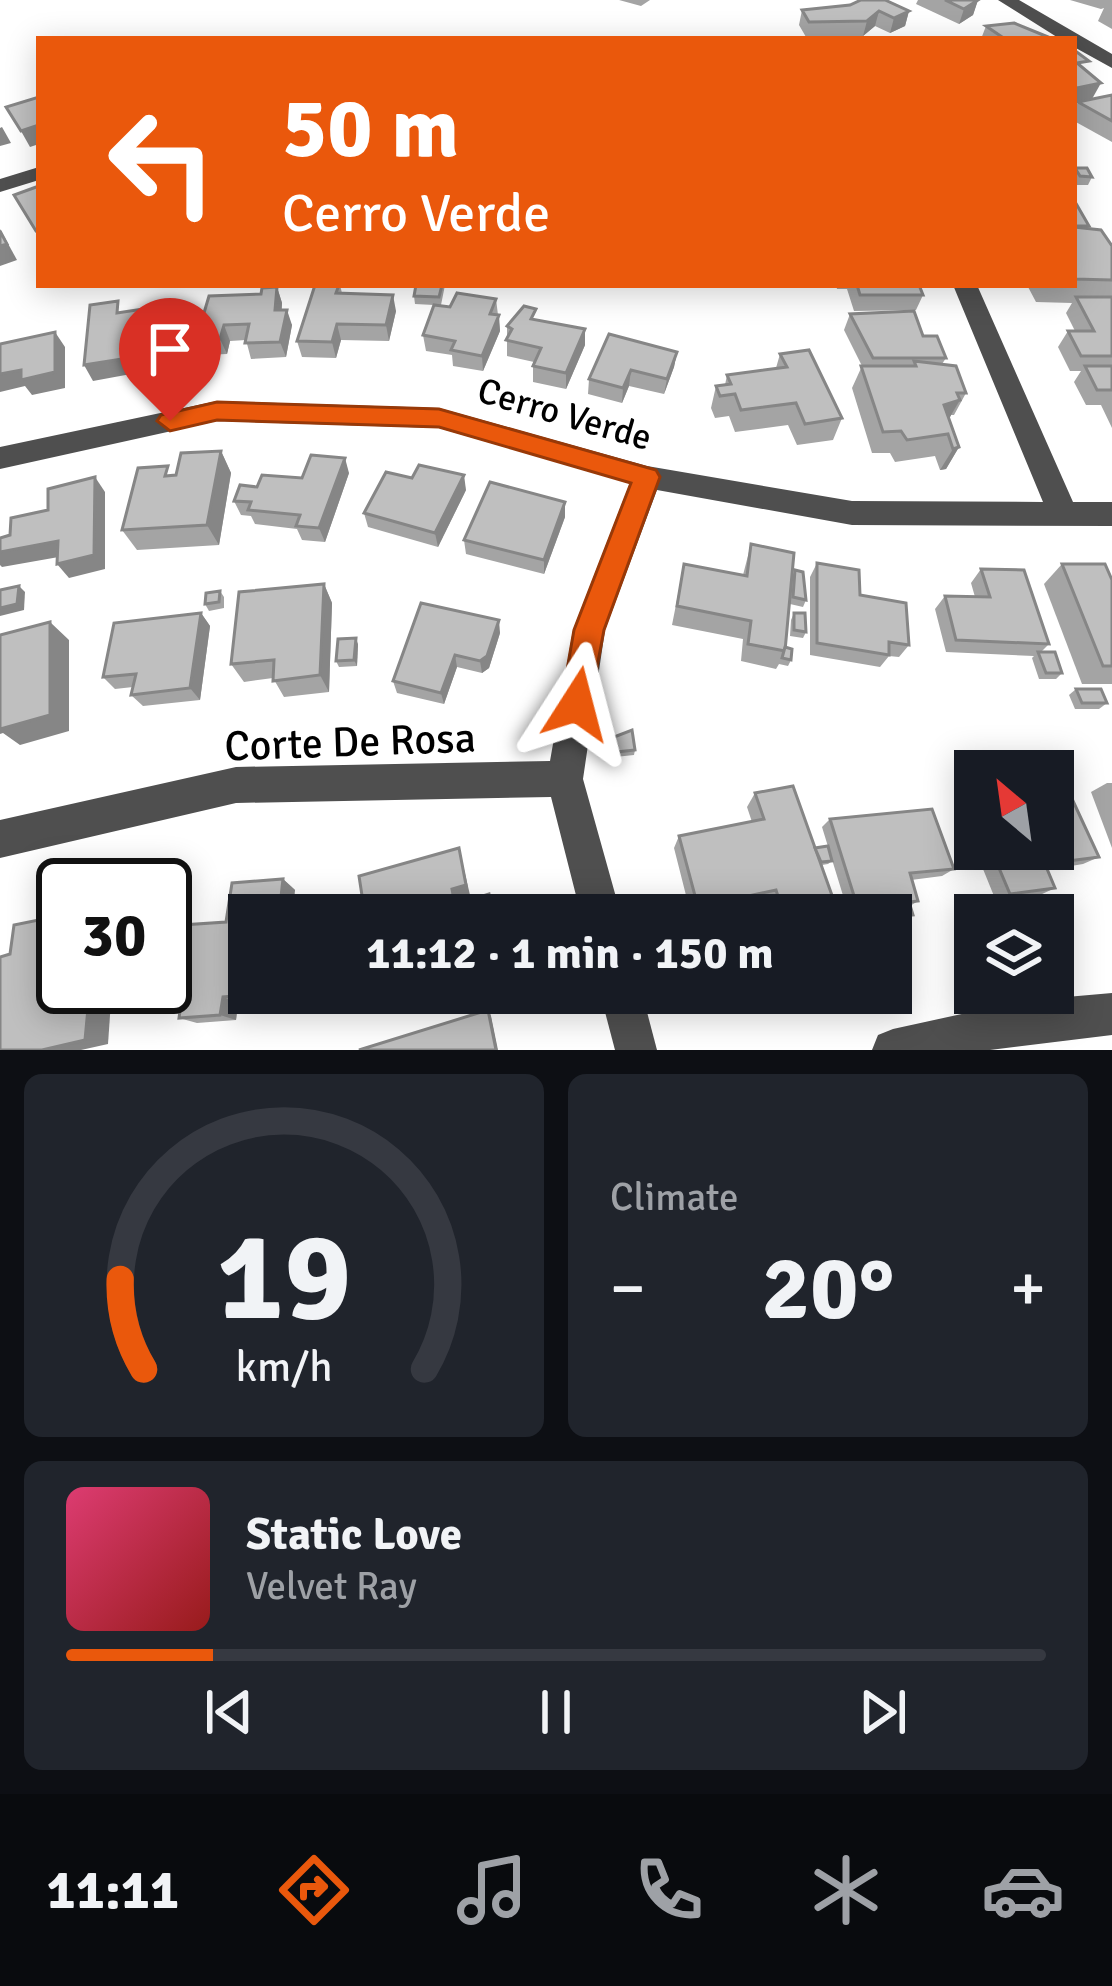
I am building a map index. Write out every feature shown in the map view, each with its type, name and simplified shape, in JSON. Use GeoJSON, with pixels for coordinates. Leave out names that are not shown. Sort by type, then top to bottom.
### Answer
{"type":"FeatureCollection","features":[{"type":"Feature","properties":{"kind":"street"},"geometry":{"type":"LineString","coordinates":[[1006,0],[1068,36]]}},
{"type":"Feature","properties":{"kind":"street"},"geometry":{"type":"LineString","coordinates":[[1077,42],[1112,62]]}},
{"type":"Feature","properties":{"kind":"street"},"geometry":{"type":"LineString","coordinates":[[0,186],[36,174]]}},
{"type":"Feature","properties":{"kind":"street"},"geometry":{"type":"LineString","coordinates":[[966,288],[1063,513]]}},
{"type":"Feature","properties":{"kind":"street","name":"Cerro Verde"},"geometry":{"type":"LineString","coordinates":[[0,458],[217,411],[439,418],[646,477],[852,513],[1112,514]]}},
{"type":"Feature","properties":{"kind":"street"},"geometry":{"type":"LineString","coordinates":[[595,894],[565,779],[589,630],[646,477]]}},
{"type":"Feature","properties":{"kind":"street","name":"Corte De Rosa"},"geometry":{"type":"LineString","coordinates":[[0,838],[236,784],[565,779]]}},
{"type":"Feature","properties":{"kind":"street"},"geometry":{"type":"LineString","coordinates":[[627,1014],[637,1050]]}},
{"type":"Feature","properties":{"kind":"street"},"geometry":{"type":"LineString","coordinates":[[893,1050],[1021,1022],[1112,1014]]}},
{"type":"Feature","properties":{"kind":"building"},"geometry":{"type":"Polygon","coordinates":[[[885,0],[909,11],[894,18],[879,11],[867,21],[809,22],[802,10],[850,5],[885,0]]]}},
{"type":"Feature","properties":{"kind":"building"},"geometry":{"type":"Polygon","coordinates":[[[945,0],[978,0],[964,9],[945,0]]]}},
{"type":"Feature","properties":{"kind":"building"},"geometry":{"type":"Polygon","coordinates":[[[1014,23],[1046,36],[1001,36],[986,26],[1014,23]]]}},
{"type":"Feature","properties":{"kind":"building"},"geometry":{"type":"Polygon","coordinates":[[[1077,63],[1101,83],[1077,88],[1077,63]]]}},
{"type":"Feature","properties":{"kind":"building"},"geometry":{"type":"Polygon","coordinates":[[[1112,95],[1112,121],[1078,102],[1112,95]]]}},
{"type":"Feature","properties":{"kind":"building"},"geometry":{"type":"Polygon","coordinates":[[[36,98],[36,126],[21,131],[6,107],[36,98]]]}},
{"type":"Feature","properties":{"kind":"building"},"geometry":{"type":"Polygon","coordinates":[[[1077,168],[1087,168],[1092,177],[1080,176],[1077,168]]]}},
{"type":"Feature","properties":{"kind":"building"},"geometry":{"type":"Polygon","coordinates":[[[36,187],[36,231],[14,195],[36,187]]]}},
{"type":"Feature","properties":{"kind":"building"},"geometry":{"type":"Polygon","coordinates":[[[1077,205],[1089,226],[1077,226],[1077,205]]]}},
{"type":"Feature","properties":{"kind":"building"},"geometry":{"type":"Polygon","coordinates":[[[1077,227],[1101,230],[1112,246],[1112,280],[1077,279],[1077,227]]]}},
{"type":"Feature","properties":{"kind":"building"},"geometry":{"type":"Polygon","coordinates":[[[262,288],[277,288],[275,310],[287,310],[280,342],[245,343],[249,324],[224,325],[220,339],[196,340],[209,296],[261,294],[262,288]]]}},
{"type":"Feature","properties":{"kind":"building"},"geometry":{"type":"Polygon","coordinates":[[[314,288],[393,295],[386,325],[337,324],[332,342],[297,341],[314,288]]]}},
{"type":"Feature","properties":{"kind":"building"},"geometry":{"type":"Polygon","coordinates":[[[415,288],[441,288],[439,297],[414,296],[415,288]]]}},
{"type":"Feature","properties":{"kind":"building"},"geometry":{"type":"Polygon","coordinates":[[[858,288],[920,288],[923,295],[860,295],[858,288]]]}},
{"type":"Feature","properties":{"kind":"building"},"geometry":{"type":"Polygon","coordinates":[[[457,293],[496,299],[490,314],[499,315],[482,356],[451,350],[455,341],[423,335],[434,305],[450,307],[457,293]]]}},
{"type":"Feature","properties":{"kind":"building"},"geometry":{"type":"Polygon","coordinates":[[[1076,297],[1112,297],[1112,356],[1081,356],[1068,331],[1094,331],[1076,297]]]}},
{"type":"Feature","properties":{"kind":"building"},"geometry":{"type":"Polygon","coordinates":[[[118,301],[117,313],[176,304],[176,330],[123,338],[122,359],[84,365],[90,305],[118,301]]]}},
{"type":"Feature","properties":{"kind":"building"},"geometry":{"type":"Polygon","coordinates":[[[524,306],[536,309],[531,319],[585,329],[566,373],[533,366],[541,348],[506,340],[512,329],[507,326],[524,306]]]}},
{"type":"Feature","properties":{"kind":"building"},"geometry":{"type":"Polygon","coordinates":[[[914,311],[923,336],[937,336],[946,358],[873,358],[850,314],[914,311]]]}},
{"type":"Feature","properties":{"kind":"building"},"geometry":{"type":"Polygon","coordinates":[[[55,332],[55,372],[21,380],[21,370],[0,374],[0,344],[55,332]]]}},
{"type":"Feature","properties":{"kind":"building"},"geometry":{"type":"Polygon","coordinates":[[[609,334],[677,352],[667,379],[631,370],[623,388],[589,379],[609,334]]]}},
{"type":"Feature","properties":{"kind":"building"},"geometry":{"type":"Polygon","coordinates":[[[809,350],[842,418],[805,424],[796,403],[741,410],[735,394],[720,396],[716,386],[731,384],[727,375],[787,367],[780,354],[809,350]]]}},
{"type":"Feature","properties":{"kind":"building"},"geometry":{"type":"Polygon","coordinates":[[[914,361],[956,366],[966,393],[957,393],[960,400],[944,405],[959,447],[953,449],[948,434],[907,440],[901,431],[883,432],[861,366],[916,366],[914,361]]]}},
{"type":"Feature","properties":{"kind":"building"},"geometry":{"type":"Polygon","coordinates":[[[1085,366],[1112,366],[1112,390],[1097,390],[1085,366]]]}},
{"type":"Feature","properties":{"kind":"building"},"geometry":{"type":"Polygon","coordinates":[[[221,451],[207,525],[122,530],[138,468],[168,466],[165,476],[176,475],[181,453],[221,451]]]}},
{"type":"Feature","properties":{"kind":"building"},"geometry":{"type":"Polygon","coordinates":[[[311,455],[345,458],[319,528],[296,526],[300,515],[248,510],[251,502],[234,501],[240,485],[257,487],[262,475],[302,478],[311,455]]]}},
{"type":"Feature","properties":{"kind":"building"},"geometry":{"type":"Polygon","coordinates":[[[419,465],[464,475],[435,533],[364,513],[386,472],[412,478],[419,465]]]}},
{"type":"Feature","properties":{"kind":"building"},"geometry":{"type":"Polygon","coordinates":[[[95,477],[94,555],[57,564],[58,541],[0,552],[0,538],[10,535],[11,518],[48,510],[48,489],[95,477]]]}},
{"type":"Feature","properties":{"kind":"building"},"geometry":{"type":"Polygon","coordinates":[[[490,482],[565,502],[544,560],[464,540],[490,482]]]}},
{"type":"Feature","properties":{"kind":"building"},"geometry":{"type":"Polygon","coordinates":[[[751,544],[794,553],[785,651],[748,644],[751,621],[677,606],[684,564],[747,576],[751,544]]]}},
{"type":"Feature","properties":{"kind":"building"},"geometry":{"type":"Polygon","coordinates":[[[817,563],[859,570],[860,595],[906,603],[909,645],[889,642],[889,655],[817,643],[817,563]]]}},
{"type":"Feature","properties":{"kind":"building"},"geometry":{"type":"Polygon","coordinates":[[[1062,564],[1105,564],[1112,580],[1112,666],[1103,666],[1062,564]]]}},
{"type":"Feature","properties":{"kind":"building"},"geometry":{"type":"Polygon","coordinates":[[[981,569],[1024,570],[1049,644],[956,640],[945,596],[990,597],[981,569]]]}},
{"type":"Feature","properties":{"kind":"building"},"geometry":{"type":"Polygon","coordinates":[[[795,570],[803,572],[806,600],[793,597],[795,570]]]}},
{"type":"Feature","properties":{"kind":"building"},"geometry":{"type":"Polygon","coordinates":[[[324,584],[320,675],[273,681],[274,660],[231,664],[239,592],[324,584]]]}},
{"type":"Feature","properties":{"kind":"building"},"geometry":{"type":"Polygon","coordinates":[[[19,586],[17,604],[0,608],[0,590],[19,586]]]}},
{"type":"Feature","properties":{"kind":"building"},"geometry":{"type":"Polygon","coordinates":[[[220,591],[219,602],[205,604],[206,593],[220,591]]]}},
{"type":"Feature","properties":{"kind":"building"},"geometry":{"type":"Polygon","coordinates":[[[421,603],[499,620],[487,656],[480,661],[455,655],[441,693],[393,681],[421,603]]]}},
{"type":"Feature","properties":{"kind":"building"},"geometry":{"type":"Polygon","coordinates":[[[201,613],[190,688],[131,695],[136,674],[103,677],[114,623],[201,613]]]}},
{"type":"Feature","properties":{"kind":"building"},"geometry":{"type":"Polygon","coordinates":[[[794,613],[805,613],[806,632],[794,630],[794,613]]]}},
{"type":"Feature","properties":{"kind":"building"},"geometry":{"type":"Polygon","coordinates":[[[50,622],[50,715],[0,729],[0,635],[50,622]]]}},
{"type":"Feature","properties":{"kind":"building"},"geometry":{"type":"Polygon","coordinates":[[[356,638],[354,660],[336,661],[338,639],[356,638]]]}},
{"type":"Feature","properties":{"kind":"building"},"geometry":{"type":"Polygon","coordinates":[[[785,647],[792,649],[791,660],[782,658],[785,647]]]}},
{"type":"Feature","properties":{"kind":"building"},"geometry":{"type":"Polygon","coordinates":[[[1038,652],[1055,652],[1062,673],[1046,673],[1038,652]]]}},
{"type":"Feature","properties":{"kind":"building"},"geometry":{"type":"Polygon","coordinates":[[[1076,689],[1101,689],[1107,703],[1082,703],[1076,689]]]}},
{"type":"Feature","properties":{"kind":"building"},"geometry":{"type":"Polygon","coordinates":[[[632,730],[635,750],[616,752],[614,737],[632,730]]]}},
{"type":"Feature","properties":{"kind":"building"},"geometry":{"type":"Polygon","coordinates":[[[793,786],[832,894],[777,894],[776,890],[695,894],[679,836],[764,819],[755,793],[793,786]]]}},
{"type":"Feature","properties":{"kind":"building"},"geometry":{"type":"Polygon","coordinates":[[[1074,803],[1099,857],[1074,860],[1074,803]]]}},
{"type":"Feature","properties":{"kind":"building"},"geometry":{"type":"Polygon","coordinates":[[[932,809],[954,869],[910,873],[918,901],[912,902],[912,894],[853,894],[830,819],[932,809]]]}},
{"type":"Feature","properties":{"kind":"building"},"geometry":{"type":"Polygon","coordinates":[[[828,846],[832,861],[821,862],[815,848],[828,846]]]}},
{"type":"Feature","properties":{"kind":"building"},"geometry":{"type":"Polygon","coordinates":[[[459,848],[466,885],[452,889],[453,894],[362,894],[359,876],[459,848]]]}},
{"type":"Feature","properties":{"kind":"building"},"geometry":{"type":"Polygon","coordinates":[[[1000,870],[1048,870],[1055,888],[1010,894],[1000,870]]]}},
{"type":"Feature","properties":{"kind":"building"},"geometry":{"type":"Polygon","coordinates":[[[283,879],[281,894],[230,894],[232,883],[283,879]]]}},
{"type":"Feature","properties":{"kind":"building"},"geometry":{"type":"Polygon","coordinates":[[[228,909],[228,997],[223,997],[220,1015],[179,1018],[180,1014],[192,1014],[192,924],[226,922],[228,909]]]}},
{"type":"Feature","properties":{"kind":"building"},"geometry":{"type":"Polygon","coordinates":[[[36,921],[36,1014],[87,1014],[85,1040],[42,1050],[0,1050],[0,957],[10,954],[14,925],[36,921]]]}},
{"type":"Feature","properties":{"kind":"building"},"geometry":{"type":"Polygon","coordinates":[[[475,1014],[489,1014],[496,1050],[359,1050],[475,1014]]]}},
{"type":"Feature","properties":{"kind":"route"},"geometry":{"type":"LineString","coordinates":[[170,421],[217,411],[439,418],[646,477],[589,630],[577,704]]}}]}
